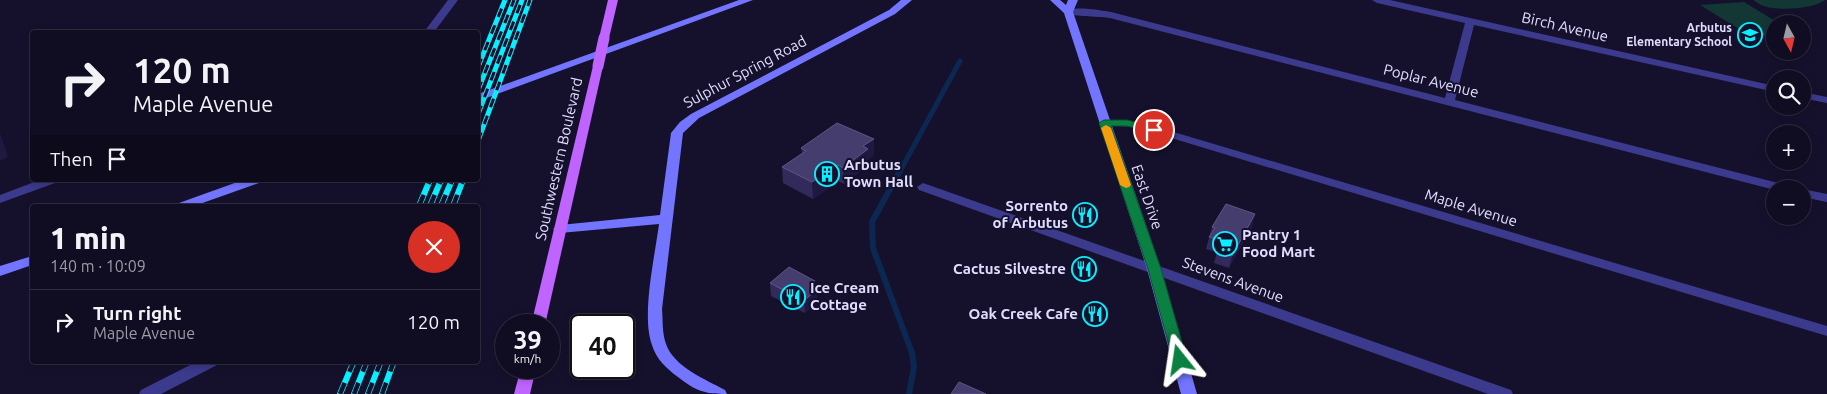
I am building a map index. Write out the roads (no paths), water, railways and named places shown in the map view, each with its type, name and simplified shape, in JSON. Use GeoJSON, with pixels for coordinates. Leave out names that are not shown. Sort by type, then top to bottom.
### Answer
{"type":"FeatureCollection","features":[{"type":"Feature","properties":{"kind":"main road","name":"Southwestern Boulevard"},"geometry":{"type":"LineString","coordinates":[[541,314],[613,0]]}},
{"type":"Feature","properties":{"kind":"main road"},"geometry":{"type":"LineString","coordinates":[[522,394],[525,379]]}},
{"type":"Feature","properties":{"kind":"street"},"geometry":{"type":"LineString","coordinates":[[430,30],[453,0]]}},
{"type":"Feature","properties":{"kind":"street"},"geometry":{"type":"LineString","coordinates":[[480,97],[748,0]]}},
{"type":"Feature","properties":{"kind":"street","name":"Sulphur Spring Road"},"geometry":{"type":"LineString","coordinates":[[719,394],[691,378],[673,364],[660,348],[656,330],[655,309],[674,144],[677,133],[684,124],[892,12],[908,0]]}},
{"type":"Feature","properties":{"kind":"street","name":"East Drive"},"geometry":{"type":"LineString","coordinates":[[1055,0],[1070,6],[1104,123],[1154,269],[1189,394]]}},
{"type":"Feature","properties":{"kind":"street","name":"Birch Avenue"},"geometry":{"type":"LineString","coordinates":[[1377,0],[1766,87]]}},
{"type":"Feature","properties":{"kind":"street","name":"Poplar Avenue"},"geometry":{"type":"LineString","coordinates":[[1070,6],[1766,184]]}},
{"type":"Feature","properties":{"kind":"street"},"geometry":{"type":"LineString","coordinates":[[1449,102],[1470,21]]}},
{"type":"Feature","properties":{"kind":"street"},"geometry":{"type":"LineString","coordinates":[[1811,97],[1827,100]]}},
{"type":"Feature","properties":{"kind":"street","name":"Maple Avenue"},"geometry":{"type":"LineString","coordinates":[[1104,123],[1136,124],[1827,331]]}},
{"type":"Feature","properties":{"kind":"street"},"geometry":{"type":"LineString","coordinates":[[0,199],[47,182]]}},
{"type":"Feature","properties":{"kind":"street"},"geometry":{"type":"LineString","coordinates":[[189,204],[249,182]]}},
{"type":"Feature","properties":{"kind":"street","name":"Stevens Avenue"},"geometry":{"type":"LineString","coordinates":[[922,187],[1505,394]]}},
{"type":"Feature","properties":{"kind":"street"},"geometry":{"type":"LineString","coordinates":[[1811,195],[1827,198]]}},
{"type":"Feature","properties":{"kind":"street"},"geometry":{"type":"LineString","coordinates":[[560,229],[665,219]]}},
{"type":"Feature","properties":{"kind":"street"},"geometry":{"type":"LineString","coordinates":[[0,271],[30,261]]}},
{"type":"Feature","properties":{"kind":"street"},"geometry":{"type":"LineString","coordinates":[[147,394],[206,364]]}},
{"type":"Feature","properties":{"kind":"waterway"},"geometry":{"type":"LineString","coordinates":[[899,173],[960,61]]}},
{"type":"Feature","properties":{"kind":"waterway"},"geometry":{"type":"LineString","coordinates":[[900,171],[872,222],[873,248],[912,353],[914,367],[909,394]]}},
{"type":"Feature","properties":{"kind":"railway"},"geometry":{"type":"LineString","coordinates":[[480,62],[505,0]]}},
{"type":"Feature","properties":{"kind":"railway"},"geometry":{"type":"LineString","coordinates":[[480,85],[514,0]]}},
{"type":"Feature","properties":{"kind":"railway"},"geometry":{"type":"LineString","coordinates":[[480,109],[522,0]]}},
{"type":"Feature","properties":{"kind":"railway"},"geometry":{"type":"LineString","coordinates":[[480,136],[530,0]]}},
{"type":"Feature","properties":{"kind":"railway"},"geometry":{"type":"LineString","coordinates":[[420,204],[429,182]]}},
{"type":"Feature","properties":{"kind":"railway"},"geometry":{"type":"LineString","coordinates":[[431,204],[440,182]]}},
{"type":"Feature","properties":{"kind":"railway"},"geometry":{"type":"LineString","coordinates":[[442,204],[451,182]]}},
{"type":"Feature","properties":{"kind":"railway"},"geometry":{"type":"LineString","coordinates":[[454,204],[462,182]]}},
{"type":"Feature","properties":{"kind":"railway"},"geometry":{"type":"LineString","coordinates":[[340,394],[353,364]]}},
{"type":"Feature","properties":{"kind":"railway"},"geometry":{"type":"LineString","coordinates":[[354,394],[366,364]]}},
{"type":"Feature","properties":{"kind":"railway"},"geometry":{"type":"LineString","coordinates":[[368,394],[380,364]]}},
{"type":"Feature","properties":{"kind":"railway"},"geometry":{"type":"LineString","coordinates":[[382,394],[393,364]]}},
{"type":"Feature","properties":{"kind":"place","name":"Arbutus Elementary School"},"geometry":{"type":"Point","coordinates":[1750,35]}},
{"type":"Feature","properties":{"kind":"place","name":"Arbutus Town Hall"},"geometry":{"type":"Point","coordinates":[827,174]}},
{"type":"Feature","properties":{"kind":"place","name":"Sorrento of Arbutus"},"geometry":{"type":"Point","coordinates":[1085,215]}},
{"type":"Feature","properties":{"kind":"place","name":"Pantry 1 Food Mart"},"geometry":{"type":"Point","coordinates":[1225,244]}},
{"type":"Feature","properties":{"kind":"place","name":"Cactus Silvestre"},"geometry":{"type":"Point","coordinates":[1084,269]}},
{"type":"Feature","properties":{"kind":"place","name":"Ice Cream Cottage"},"geometry":{"type":"Point","coordinates":[793,297]}},
{"type":"Feature","properties":{"kind":"place","name":"Oak Creek Cafe"},"geometry":{"type":"Point","coordinates":[1095,314]}}]}
